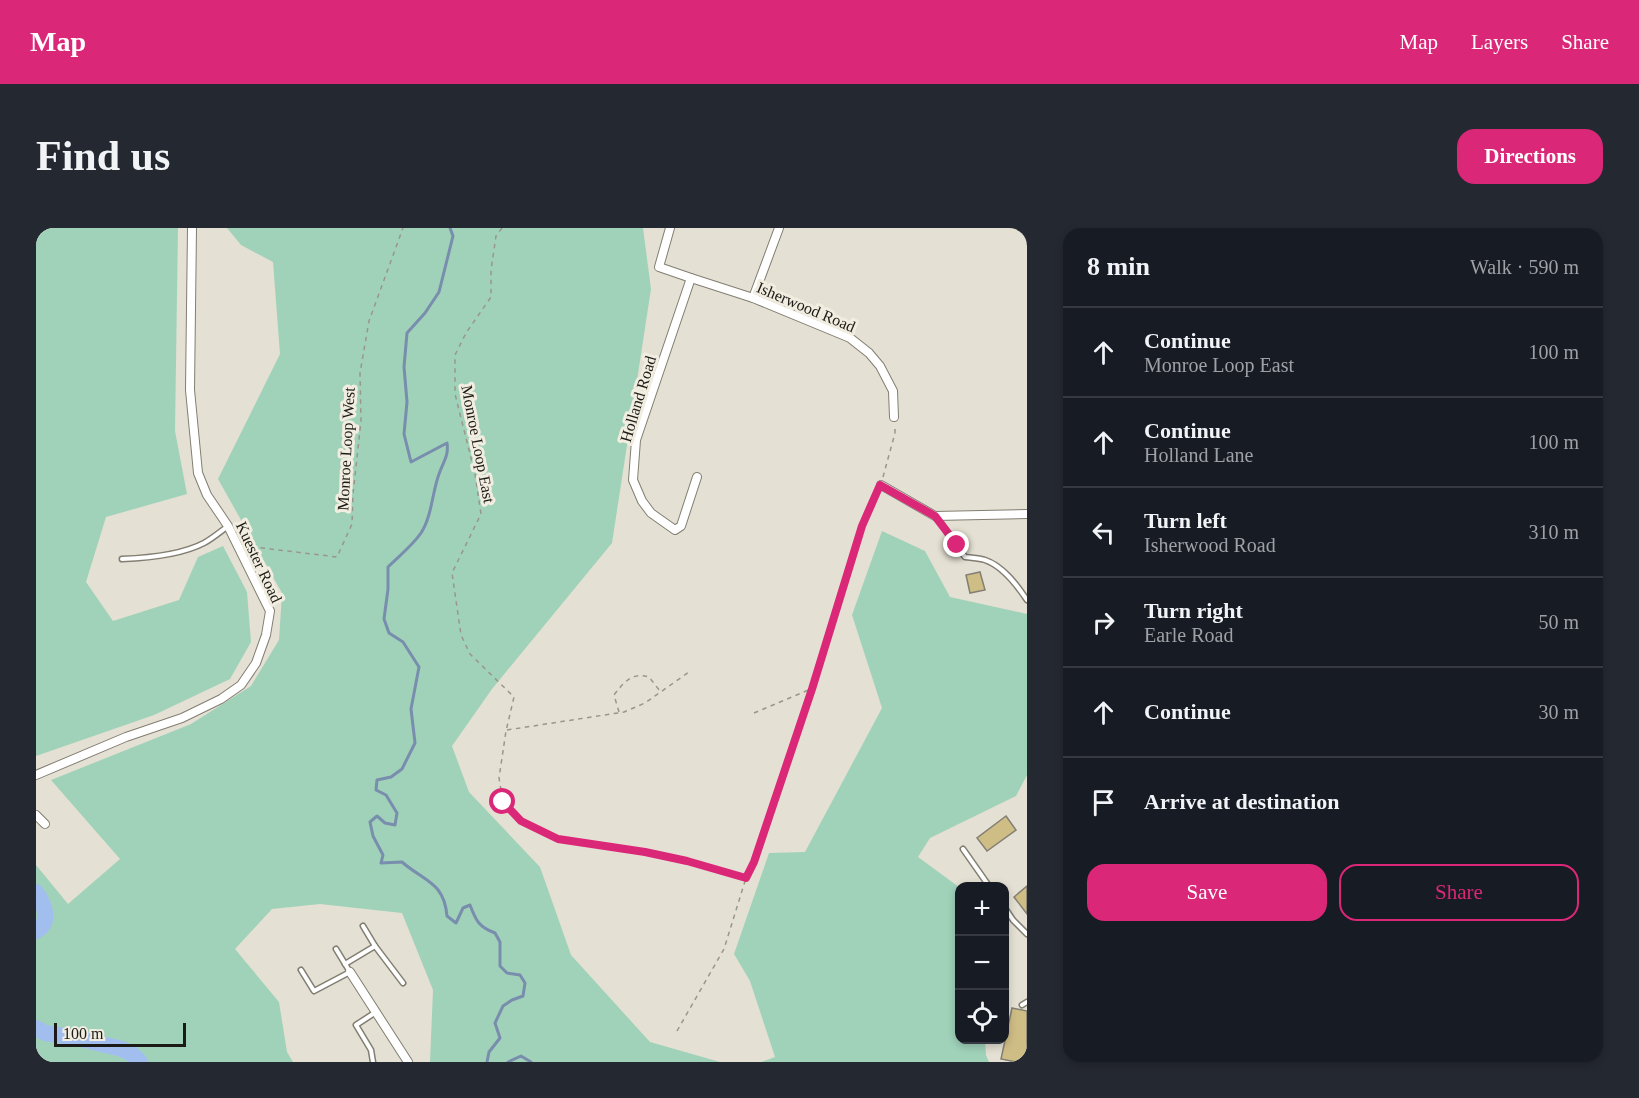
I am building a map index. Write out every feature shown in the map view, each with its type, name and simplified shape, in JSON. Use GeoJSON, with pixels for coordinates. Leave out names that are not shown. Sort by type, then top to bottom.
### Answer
{"type":"FeatureCollection","features":[{"type":"Feature","properties":{"kind":"street","name":"Kuester Road"},"geometry":{"type":"LineString","coordinates":[[36,775],[126,737],[182,718],[221,699],[241,685],[256,663],[266,635],[270,611],[228,526],[207,495],[198,473],[190,390],[192,228]]}},
{"type":"Feature","properties":{"kind":"street"},"geometry":{"type":"LineString","coordinates":[[670,228],[659,267],[690,278]]}},
{"type":"Feature","properties":{"kind":"street"},"geometry":{"type":"LineString","coordinates":[[753,298],[779,228]]}},
{"type":"Feature","properties":{"kind":"street","name":"Isherwood Road"},"geometry":{"type":"LineString","coordinates":[[690,278],[753,298],[850,338],[869,353],[880,366],[893,391],[894,417]]}},
{"type":"Feature","properties":{"kind":"street","name":"Holland Road"},"geometry":{"type":"LineString","coordinates":[[690,278],[636,441],[633,480],[642,501],[651,513],[675,530],[681,526],[697,477]]}},
{"type":"Feature","properties":{"kind":"street"},"geometry":{"type":"LineString","coordinates":[[880,485],[935,516],[1027,514]]}},
{"type":"Feature","properties":{"kind":"street"},"geometry":{"type":"LineString","coordinates":[[36,815],[45,824]]}},
{"type":"Feature","properties":{"kind":"street"},"geometry":{"type":"LineString","coordinates":[[350,972],[408,1062]]}},
{"type":"Feature","properties":{"kind":"lane"},"geometry":{"type":"LineString","coordinates":[[935,516],[965,557],[985,560],[1000,568],[1027,600]]}},
{"type":"Feature","properties":{"kind":"lane"},"geometry":{"type":"LineString","coordinates":[[122,559],[152,558],[179,551],[204,543],[228,526]]}},
{"type":"Feature","properties":{"kind":"lane"},"geometry":{"type":"LineString","coordinates":[[963,849],[986,882]]}},
{"type":"Feature","properties":{"kind":"lane"},"geometry":{"type":"LineString","coordinates":[[1009,914],[1027,934]]}},
{"type":"Feature","properties":{"kind":"lane"},"geometry":{"type":"LineString","coordinates":[[363,926],[403,983]]}},
{"type":"Feature","properties":{"kind":"lane"},"geometry":{"type":"LineString","coordinates":[[345,964],[375,946]]}},
{"type":"Feature","properties":{"kind":"lane"},"geometry":{"type":"LineString","coordinates":[[301,970],[314,991],[350,972],[336,949]]}},
{"type":"Feature","properties":{"kind":"lane"},"geometry":{"type":"LineString","coordinates":[[1022,1005],[1027,1002]]}},
{"type":"Feature","properties":{"kind":"lane"},"geometry":{"type":"LineString","coordinates":[[373,1062],[371,1050],[356,1025],[376,1012]]}},
{"type":"Feature","properties":{"kind":"path","name":"Monroe Loop West"},"geometry":{"type":"LineString","coordinates":[[246,540],[254,547],[337,557],[352,524],[361,421],[360,373],[369,321],[403,228]]}},
{"type":"Feature","properties":{"kind":"path","name":"Monroe Loop East"},"geometry":{"type":"LineString","coordinates":[[502,228],[496,236],[491,270],[491,297],[466,333],[455,355],[455,394],[475,474],[481,514],[452,573],[461,635],[470,654],[514,697],[506,730],[499,778],[503,802],[521,821],[558,839],[624,848],[687,861],[746,878]]}},
{"type":"Feature","properties":{"kind":"path"},"geometry":{"type":"LineString","coordinates":[[677,1031],[724,949],[746,878],[754,862],[812,689],[862,526],[880,485],[895,433],[894,417]]}},
{"type":"Feature","properties":{"kind":"path"},"geometry":{"type":"LineString","coordinates":[[506,730],[619,713],[645,703],[689,672]]}},
{"type":"Feature","properties":{"kind":"path"},"geometry":{"type":"LineString","coordinates":[[619,713],[614,695],[624,683],[637,675],[649,676],[661,692]]}},
{"type":"Feature","properties":{"kind":"path"},"geometry":{"type":"LineString","coordinates":[[754,713],[812,689]]}},
{"type":"Feature","properties":{"kind":"green space"},"geometry":{"type":"Polygon","coordinates":[[[36,228],[178,228],[175,431],[187,494],[106,517],[86,582],[113,621],[179,600],[198,557],[223,546],[247,592],[251,642],[230,679],[154,715],[36,756],[36,228]]]}},
{"type":"Feature","properties":{"kind":"green space"},"geometry":{"type":"Polygon","coordinates":[[[227,228],[643,228],[651,289],[612,543],[492,689],[452,746],[469,792],[540,867],[571,955],[650,1042],[720,1062],[430,1062],[433,990],[402,913],[320,904],[272,909],[235,949],[279,1002],[287,1052],[293,1062],[36,1062],[36,865],[68,904],[120,859],[51,780],[191,724],[251,686],[279,640],[282,593],[218,479],[280,354],[273,262],[241,245],[227,228]]]}},
{"type":"Feature","properties":{"kind":"green space"},"geometry":{"type":"Polygon","coordinates":[[[882,531],[925,551],[950,597],[1027,614],[1027,775],[1016,796],[930,838],[918,857],[955,884],[955,1044],[985,1044],[989,1062],[761,1062],[775,1057],[750,981],[734,954],[769,853],[805,852],[882,708],[852,615],[882,531]]]}},
{"type":"Feature","properties":{"kind":"building"},"geometry":{"type":"Polygon","coordinates":[[[980,572],[985,590],[970,593],[966,575],[980,572]]]}},
{"type":"Feature","properties":{"kind":"building"},"geometry":{"type":"Polygon","coordinates":[[[1006,816],[1016,830],[987,851],[977,838],[1006,816]]]}},
{"type":"Feature","properties":{"kind":"building"},"geometry":{"type":"Polygon","coordinates":[[[1027,886],[1027,914],[1014,897],[1027,886]]]}},
{"type":"Feature","properties":{"kind":"building"},"geometry":{"type":"Polygon","coordinates":[[[1012,1008],[1027,1011],[1027,1062],[1001,1059],[1004,1044],[1009,1044],[1009,1022],[1012,1008]]]}},
{"type":"Feature","properties":{"kind":"waterway"},"geometry":{"type":"LineString","coordinates":[[450,228],[453,236],[439,292],[425,313],[407,333],[404,367],[407,402],[404,434],[411,462],[447,443],[447,452],[425,526],[414,542],[388,567],[384,619],[389,633],[403,642],[419,667],[411,709],[415,743],[402,769],[391,777],[377,780],[376,790],[386,795],[397,813],[395,825],[385,823],[377,816],[370,822],[373,836],[383,855],[381,863],[402,862],[432,884],[442,896],[447,916],[456,923],[463,908],[470,905],[479,923],[495,933],[500,942],[500,966],[507,973],[520,975],[525,983],[523,996],[503,1006],[495,1023],[500,1038],[489,1052],[487,1062]]}},
{"type":"Feature","properties":{"kind":"waterway"},"geometry":{"type":"LineString","coordinates":[[36,892],[45,913],[44,923],[36,931]]}},
{"type":"Feature","properties":{"kind":"waterway"},"geometry":{"type":"LineString","coordinates":[[36,1028],[45,1033],[122,1049],[132,1054],[140,1062]]}},
{"type":"Feature","properties":{"kind":"waterway"},"geometry":{"type":"LineString","coordinates":[[508,1062],[521,1056],[531,1062]]}},
{"type":"Feature","properties":{"kind":"route"},"geometry":{"type":"LineString","coordinates":[[503,802],[521,821],[558,839],[645,852],[746,878],[754,862],[812,689],[862,526],[880,485],[935,516],[957,545]]}}]}
